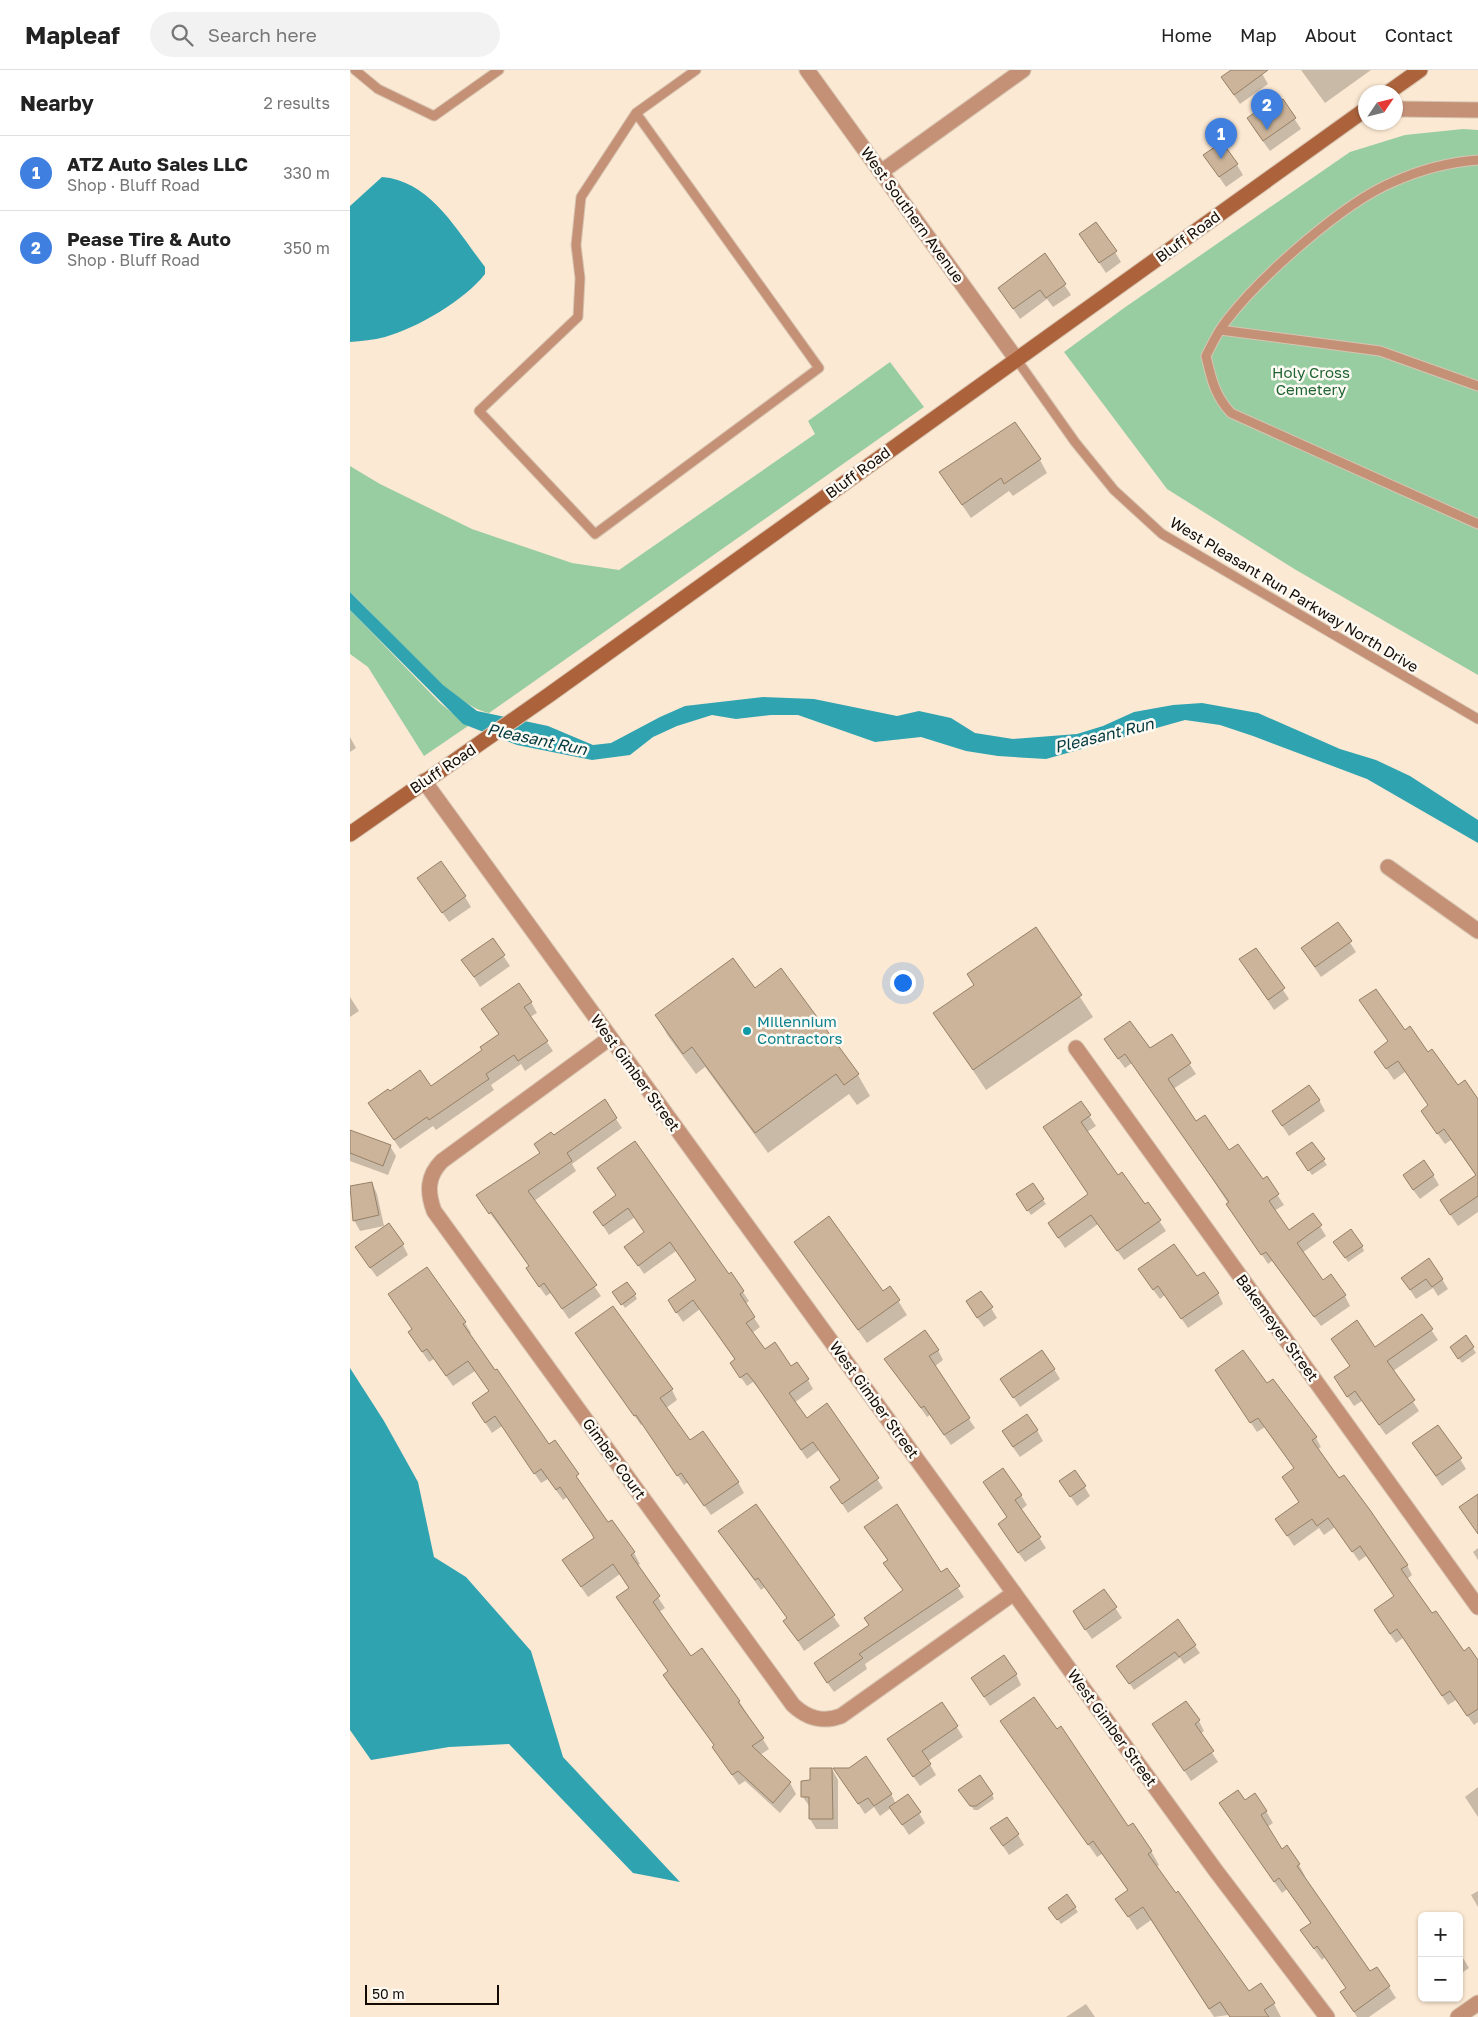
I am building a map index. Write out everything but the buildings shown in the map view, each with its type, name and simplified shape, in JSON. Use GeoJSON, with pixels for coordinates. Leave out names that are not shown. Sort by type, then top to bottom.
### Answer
{"type":"FeatureCollection","features":[{"type":"Feature","properties":{"kind":"main road"},"geometry":{"type":"LineString","coordinates":[[1399,85],[1420,70]]}},
{"type":"Feature","properties":{"kind":"main road","name":"Bluff Road"},"geometry":{"type":"LineString","coordinates":[[350,834],[549,695],[1358,115]]}},
{"type":"Feature","properties":{"kind":"street","name":"West Southern Avenue"},"geometry":{"type":"LineString","coordinates":[[807,70],[1017,360]]}},
{"type":"Feature","properties":{"kind":"street"},"geometry":{"type":"LineString","coordinates":[[881,172],[1023,70]]}},
{"type":"Feature","properties":{"kind":"street"},"geometry":{"type":"LineString","coordinates":[[1403,109],[1478,110]]}},
{"type":"Feature","properties":{"kind":"street","name":"West Gimber Street"},"geometry":{"type":"LineString","coordinates":[[424,781],[1216,1871],[1326,2017]]}},
{"type":"Feature","properties":{"kind":"street"},"geometry":{"type":"LineString","coordinates":[[1388,867],[1478,931]]}},
{"type":"Feature","properties":{"kind":"street","name":"Gimber Court"},"geometry":{"type":"LineString","coordinates":[[610,1038],[442,1161],[431,1176],[428,1188],[430,1200],[434,1211],[781,1689],[793,1705],[812,1719],[824,1720],[841,1716],[1014,1593]]}},
{"type":"Feature","properties":{"kind":"street","name":"Bakemeyer Street"},"geometry":{"type":"LineString","coordinates":[[1076,1048],[1478,1607]]}},
{"type":"Feature","properties":{"kind":"street"},"geometry":{"type":"LineString","coordinates":[[1458,2017],[1478,2003]]}},
{"type":"Feature","properties":{"kind":"lane"},"geometry":{"type":"LineString","coordinates":[[355,70],[378,89],[434,116],[499,70]]}},
{"type":"Feature","properties":{"kind":"lane"},"geometry":{"type":"LineString","coordinates":[[636,113],[819,368],[595,534],[479,411],[578,317],[580,278],[576,245],[581,197],[636,113],[696,70]]}},
{"type":"Feature","properties":{"kind":"lane"},"geometry":{"type":"LineString","coordinates":[[1478,160],[1426,169],[1392,182],[1361,200],[1306,242],[1258,286],[1220,330],[1206,356],[1213,387],[1221,402],[1231,413],[1478,524]]}},
{"type":"Feature","properties":{"kind":"lane"},"geometry":{"type":"LineString","coordinates":[[1220,330],[1380,351],[1478,386]]}},
{"type":"Feature","properties":{"kind":"lane","name":"West Pleasant Run Parkway North Drive"},"geometry":{"type":"LineString","coordinates":[[1017,360],[1075,442],[1114,490],[1162,534],[1478,719]]}},
{"type":"Feature","properties":{"kind":"green space","name":"Holy Cross Cemetery"},"geometry":{"type":"Polygon","coordinates":[[[1463,129],[1478,130],[1478,675],[1296,570],[1167,489],[1064,352],[1124,308],[1350,152],[1405,135],[1463,129]]]}},
{"type":"Feature","properties":{"kind":"green space"},"geometry":{"type":"Polygon","coordinates":[[[890,362],[924,407],[489,713],[455,695],[436,679],[350,592],[350,466],[380,484],[472,529],[572,563],[619,570],[815,434],[808,421],[890,362]]]}},
{"type":"Feature","properties":{"kind":"green space"},"geometry":{"type":"Polygon","coordinates":[[[350,610],[440,703],[468,726],[424,756],[368,667],[350,654],[350,610]]]}},
{"type":"Feature","properties":{"kind":"water"},"geometry":{"type":"Polygon","coordinates":[[[382,177],[399,181],[415,188],[429,198],[464,238],[485,267],[485,274],[465,294],[425,320],[385,337],[350,342],[350,206],[382,177]]]}},
{"type":"Feature","properties":{"kind":"water","name":"Pleasant Run"},"geometry":{"type":"Polygon","coordinates":[[[350,592],[443,685],[477,711],[548,726],[593,745],[611,743],[685,706],[763,697],[814,699],[897,716],[919,711],[951,718],[975,733],[1013,739],[1077,734],[1103,726],[1134,712],[1173,705],[1202,703],[1258,713],[1340,749],[1376,760],[1410,776],[1478,820],[1478,843],[1367,779],[1220,725],[1185,720],[1046,759],[998,756],[966,751],[921,737],[875,742],[798,715],[771,715],[736,719],[712,715],[677,726],[653,737],[630,755],[592,760],[517,745],[463,724],[350,610],[350,592]]]}},
{"type":"Feature","properties":{"kind":"water"},"geometry":{"type":"Polygon","coordinates":[[[350,1368],[384,1421],[418,1482],[434,1557],[466,1577],[531,1651],[563,1757],[680,1882],[633,1873],[509,1744],[449,1747],[371,1760],[350,1730],[350,1368]]]}},
{"type":"Feature","properties":{"kind":"place","name":"Pease Tire & Auto"},"geometry":{"type":"Point","coordinates":[1267,130]}},
{"type":"Feature","properties":{"kind":"place","name":"ATZ Auto Sales LLC"},"geometry":{"type":"Point","coordinates":[1221,159]}},
{"type":"Feature","properties":{"kind":"place","name":"Millennium Contractors"},"geometry":{"type":"Point","coordinates":[747,1031]}}]}
